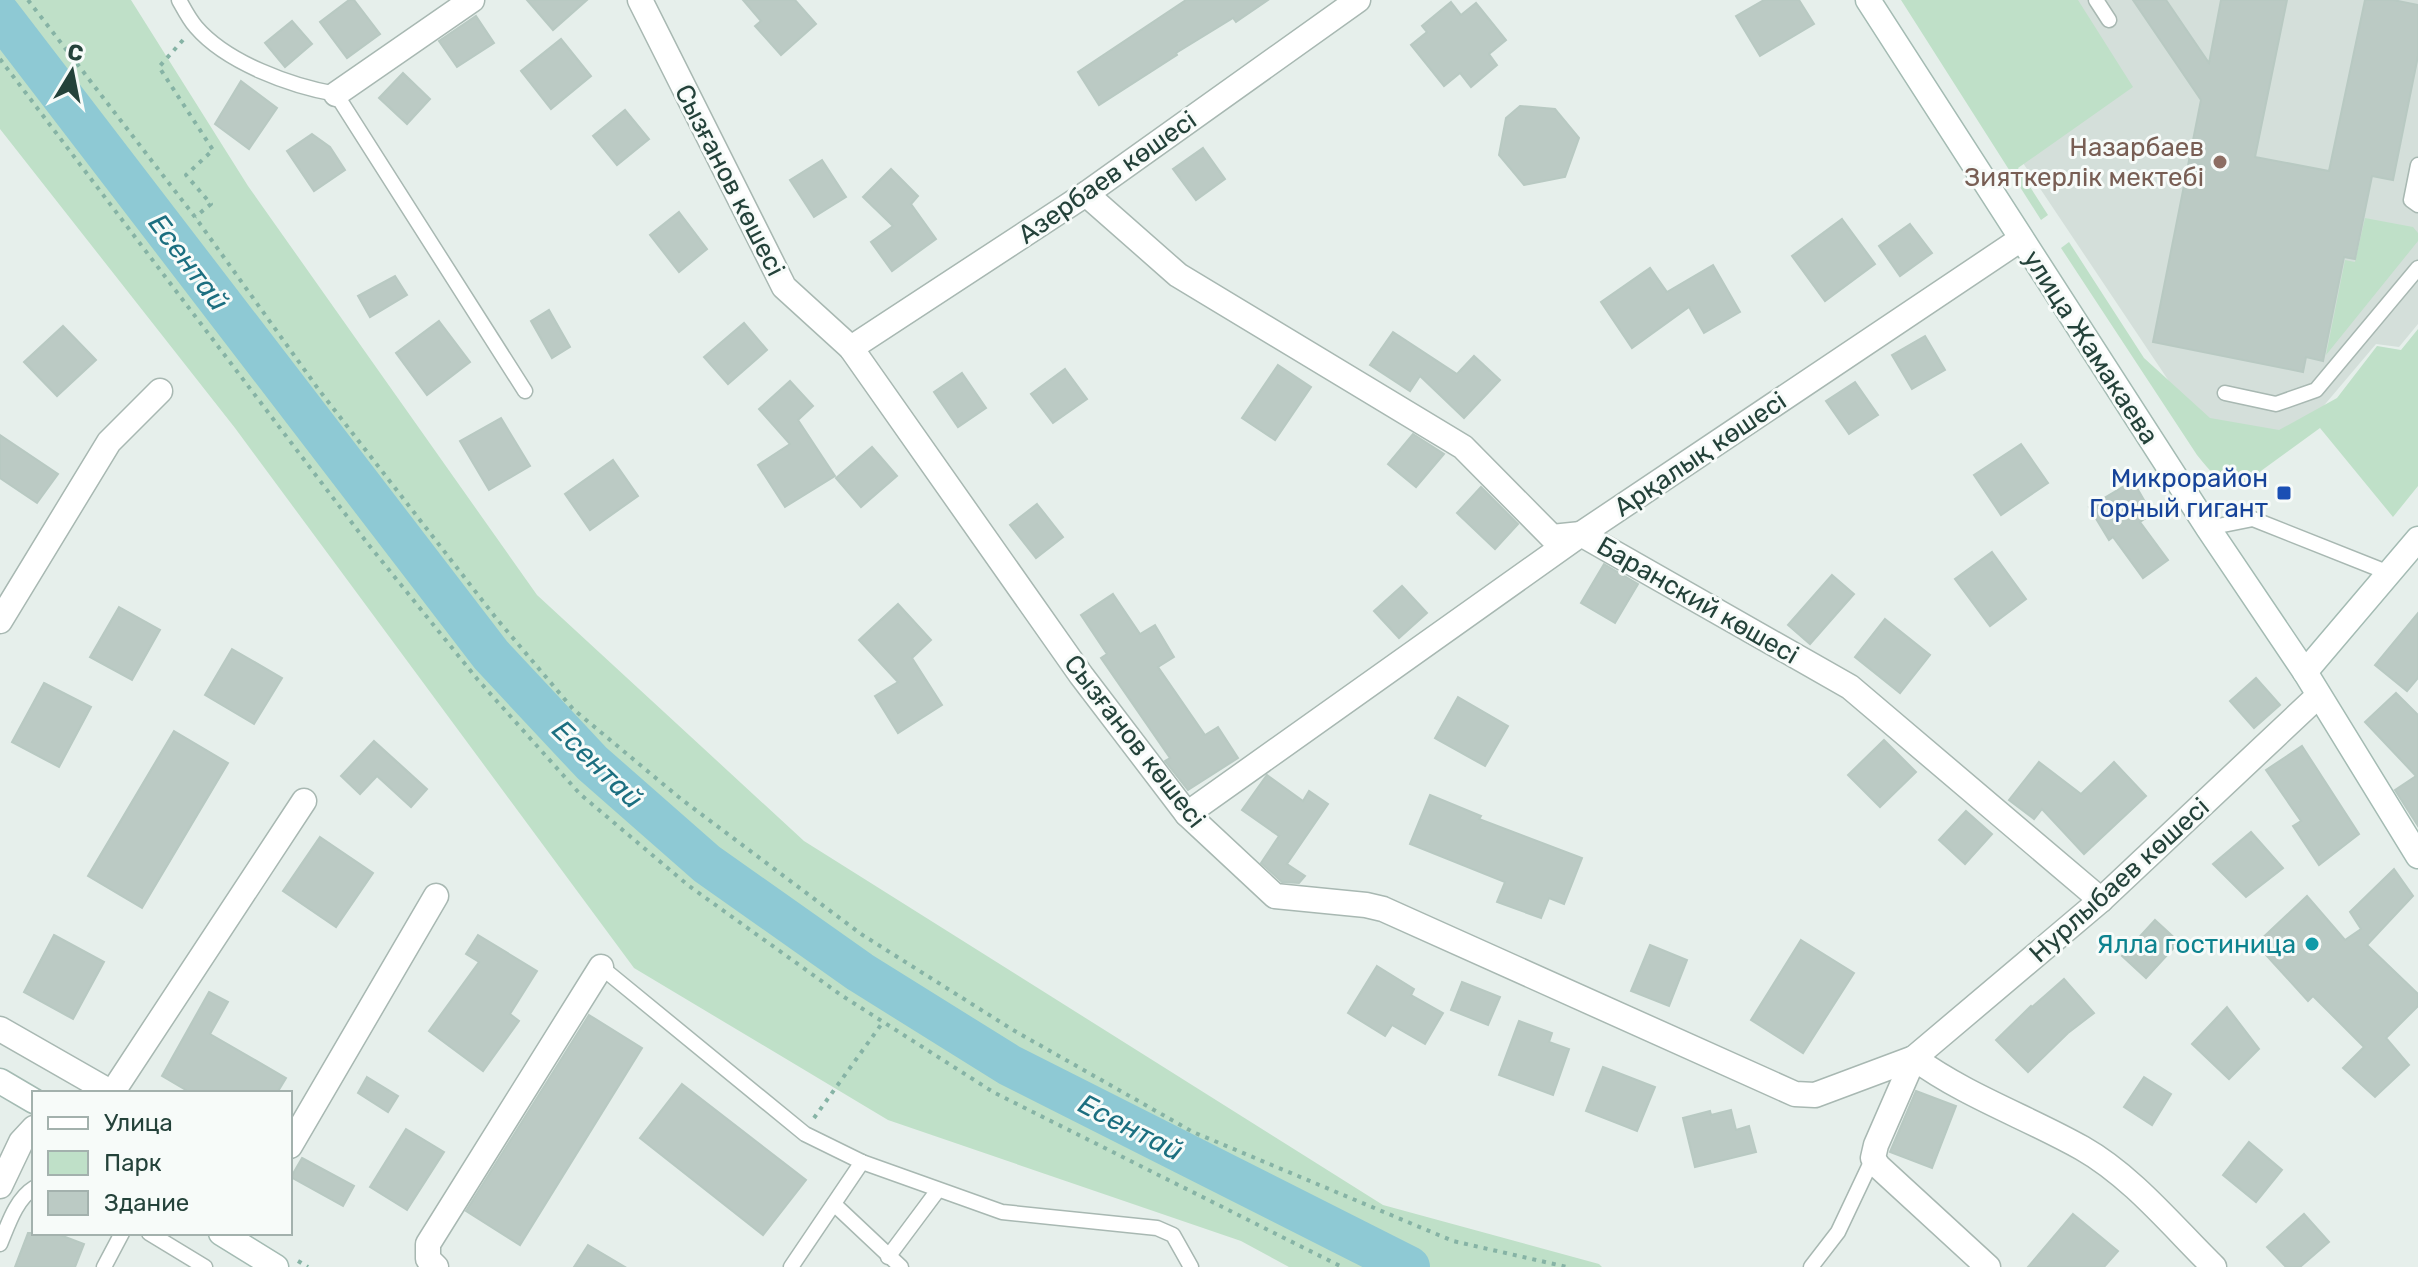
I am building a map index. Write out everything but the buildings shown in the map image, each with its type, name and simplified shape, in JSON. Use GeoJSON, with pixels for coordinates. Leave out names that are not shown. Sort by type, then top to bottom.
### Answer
{"type":"FeatureCollection","features":[{"type":"Feature","properties":{"kind":"street"},"geometry":{"type":"LineString","coordinates":[[336,94],[472,0]]}},
{"type":"Feature","properties":{"kind":"street","name":"Сызғанов көшесі"},"geometry":{"type":"LineString","coordinates":[[640,0],[784,287],[851,348],[1081,675],[1187,814],[1275,896],[1383,909],[1795,1094],[1815,1095],[1914,1058]]}},
{"type":"Feature","properties":{"kind":"street","name":"Азербаев көшесі"},"geometry":{"type":"LineString","coordinates":[[851,348],[1086,194],[1358,0]]}},
{"type":"Feature","properties":{"kind":"street","name":"улица Жамакаева"},"geometry":{"type":"LineString","coordinates":[[1868,0],[2208,528],[2305,672],[2418,856]]}},
{"type":"Feature","properties":{"kind":"street","name":"Баранский көшесі"},"geometry":{"type":"LineString","coordinates":[[1086,194],[1178,275],[1463,447],[1552,537],[1581,534],[1850,687],[2101,900]]}},
{"type":"Feature","properties":{"kind":"street","name":"Арқалық көшесі"},"geometry":{"type":"LineString","coordinates":[[1187,814],[1581,534],[2021,239]]}},
{"type":"Feature","properties":{"kind":"street"},"geometry":{"type":"LineString","coordinates":[[0,621],[8,589],[109,442],[160,391]]}},
{"type":"Feature","properties":{"kind":"street"},"geometry":{"type":"LineString","coordinates":[[2305,672],[2418,539]]}},
{"type":"Feature","properties":{"kind":"street","name":"Нурлыбаев көшесі"},"geometry":{"type":"LineString","coordinates":[[1914,1058],[2101,900],[2318,696]]}},
{"type":"Feature","properties":{"kind":"street"},"geometry":{"type":"LineString","coordinates":[[113,1091],[304,801]]}},
{"type":"Feature","properties":{"kind":"street"},"geometry":{"type":"LineString","coordinates":[[292,1143],[436,896]]}},
{"type":"Feature","properties":{"kind":"street"},"geometry":{"type":"LineString","coordinates":[[432,1256],[601,967]]}},
{"type":"Feature","properties":{"kind":"street"},"geometry":{"type":"LineString","coordinates":[[0,1029],[108,1091]]}},
{"type":"Feature","properties":{"kind":"street"},"geometry":{"type":"LineString","coordinates":[[1988,1267],[1873,1158],[1914,1058],[1939,1076],[2084,1149],[2121,1176],[2214,1267]]}},
{"type":"Feature","properties":{"kind":"street"},"geometry":{"type":"LineString","coordinates":[[0,1081],[32,1100]]}},
{"type":"Feature","properties":{"kind":"street"},"geometry":{"type":"LineString","coordinates":[[0,1186],[21,1142],[32,1130]]}},
{"type":"Feature","properties":{"kind":"street"},"geometry":{"type":"LineString","coordinates":[[224,1235],[276,1267]]}},
{"type":"Feature","properties":{"kind":"lane"},"geometry":{"type":"LineString","coordinates":[[179,0],[196,27],[232,54],[285,81],[336,94],[525,391]]}},
{"type":"Feature","properties":{"kind":"lane"},"geometry":{"type":"LineString","coordinates":[[2096,0],[2109,20]]}},
{"type":"Feature","properties":{"kind":"lane"},"geometry":{"type":"LineString","coordinates":[[2418,165],[2411,200],[2418,205]]}},
{"type":"Feature","properties":{"kind":"lane"},"geometry":{"type":"LineString","coordinates":[[2225,393],[2276,404],[2316,390],[2418,268]]}},
{"type":"Feature","properties":{"kind":"lane"},"geometry":{"type":"LineString","coordinates":[[2208,528],[2253,519],[2389,573]]}},
{"type":"Feature","properties":{"kind":"lane"},"geometry":{"type":"LineString","coordinates":[[601,967],[805,1134],[862,1162],[1002,1212],[1157,1228],[1173,1235],[1191,1267]]}},
{"type":"Feature","properties":{"kind":"lane"},"geometry":{"type":"LineString","coordinates":[[1811,1267],[1838,1232],[1873,1158]]}},
{"type":"Feature","properties":{"kind":"lane"},"geometry":{"type":"LineString","coordinates":[[791,1267],[862,1162]]}},
{"type":"Feature","properties":{"kind":"lane"},"geometry":{"type":"LineString","coordinates":[[0,1244],[10,1219],[32,1189]]}},
{"type":"Feature","properties":{"kind":"lane"},"geometry":{"type":"LineString","coordinates":[[888,1257],[938,1190]]}},
{"type":"Feature","properties":{"kind":"lane"},"geometry":{"type":"LineString","coordinates":[[834,1204],[901,1267]]}},
{"type":"Feature","properties":{"kind":"lane"},"geometry":{"type":"LineString","coordinates":[[104,1267],[121,1235]]}},
{"type":"Feature","properties":{"kind":"lane"},"geometry":{"type":"LineString","coordinates":[[152,1235],[205,1267]]}},
{"type":"Feature","properties":{"kind":"path"},"geometry":{"type":"LineString","coordinates":[[28,0],[195,217],[319,390],[496,618],[573,709],[681,799],[861,934],[1013,1030],[1193,1132],[1453,1241],[1567,1267]]}},
{"type":"Feature","properties":{"kind":"path"},"geometry":{"type":"LineString","coordinates":[[195,217],[211,204],[186,175],[213,150],[159,67],[196,27]]}},
{"type":"Feature","properties":{"kind":"path"},"geometry":{"type":"LineString","coordinates":[[0,59],[368,544],[478,680],[580,794],[689,886],[883,1022],[993,1092],[1342,1267]]}},
{"type":"Feature","properties":{"kind":"path"},"geometry":{"type":"LineString","coordinates":[[805,1134],[816,1114],[883,1022]]}},
{"type":"Feature","properties":{"kind":"shaded area","name":"Назарбаев Зияткерлік мектебі"},"geometry":{"type":"Polygon","coordinates":[[[1914,0],[2418,0],[2418,324],[2399,347],[2376,344],[2321,409],[2225,465],[1914,0]]]}},
{"type":"Feature","properties":{"kind":"green space"},"geometry":{"type":"Polygon","coordinates":[[[0,0],[131,0],[248,186],[537,595],[804,841],[1383,1205],[1602,1267],[1289,1267],[1241,1241],[888,1120],[634,968],[235,428],[0,129],[0,0]]]}},
{"type":"Feature","properties":{"kind":"green space"},"geometry":{"type":"Polygon","coordinates":[[[1901,0],[2078,0],[2133,87],[2018,168],[2048,215],[2041,220],[1901,0]]]}},
{"type":"Feature","properties":{"kind":"green space"},"geometry":{"type":"Polygon","coordinates":[[[2365,218],[2413,227],[2418,233],[2418,241],[2326,355],[2345,260],[2355,262],[2365,218]]]}},
{"type":"Feature","properties":{"kind":"green space"},"geometry":{"type":"Polygon","coordinates":[[[2069,242],[2144,358],[2210,418],[2279,430],[2337,398],[2377,346],[2401,350],[2418,329],[2418,486],[2393,517],[2320,428],[2243,484],[2228,482],[2217,476],[2197,455],[2061,248],[2069,242]]]}},
{"type":"Feature","properties":{"kind":"waterway","name":"Есентай"},"geometry":{"type":"LineString","coordinates":[[0,15],[491,655],[592,763],[707,864],[860,972],[1009,1065],[1409,1267]]}},
{"type":"Feature","properties":{"kind":"place","name":"Назарбаев Зияткерлік мектебі"},"geometry":{"type":"Point","coordinates":[2220,162]}},
{"type":"Feature","properties":{"kind":"place","name":"Микрорайон Горный гигант"},"geometry":{"type":"Point","coordinates":[2284,493]}},
{"type":"Feature","properties":{"kind":"place","name":"Ялла гостиница"},"geometry":{"type":"Point","coordinates":[2312,944]}}]}
